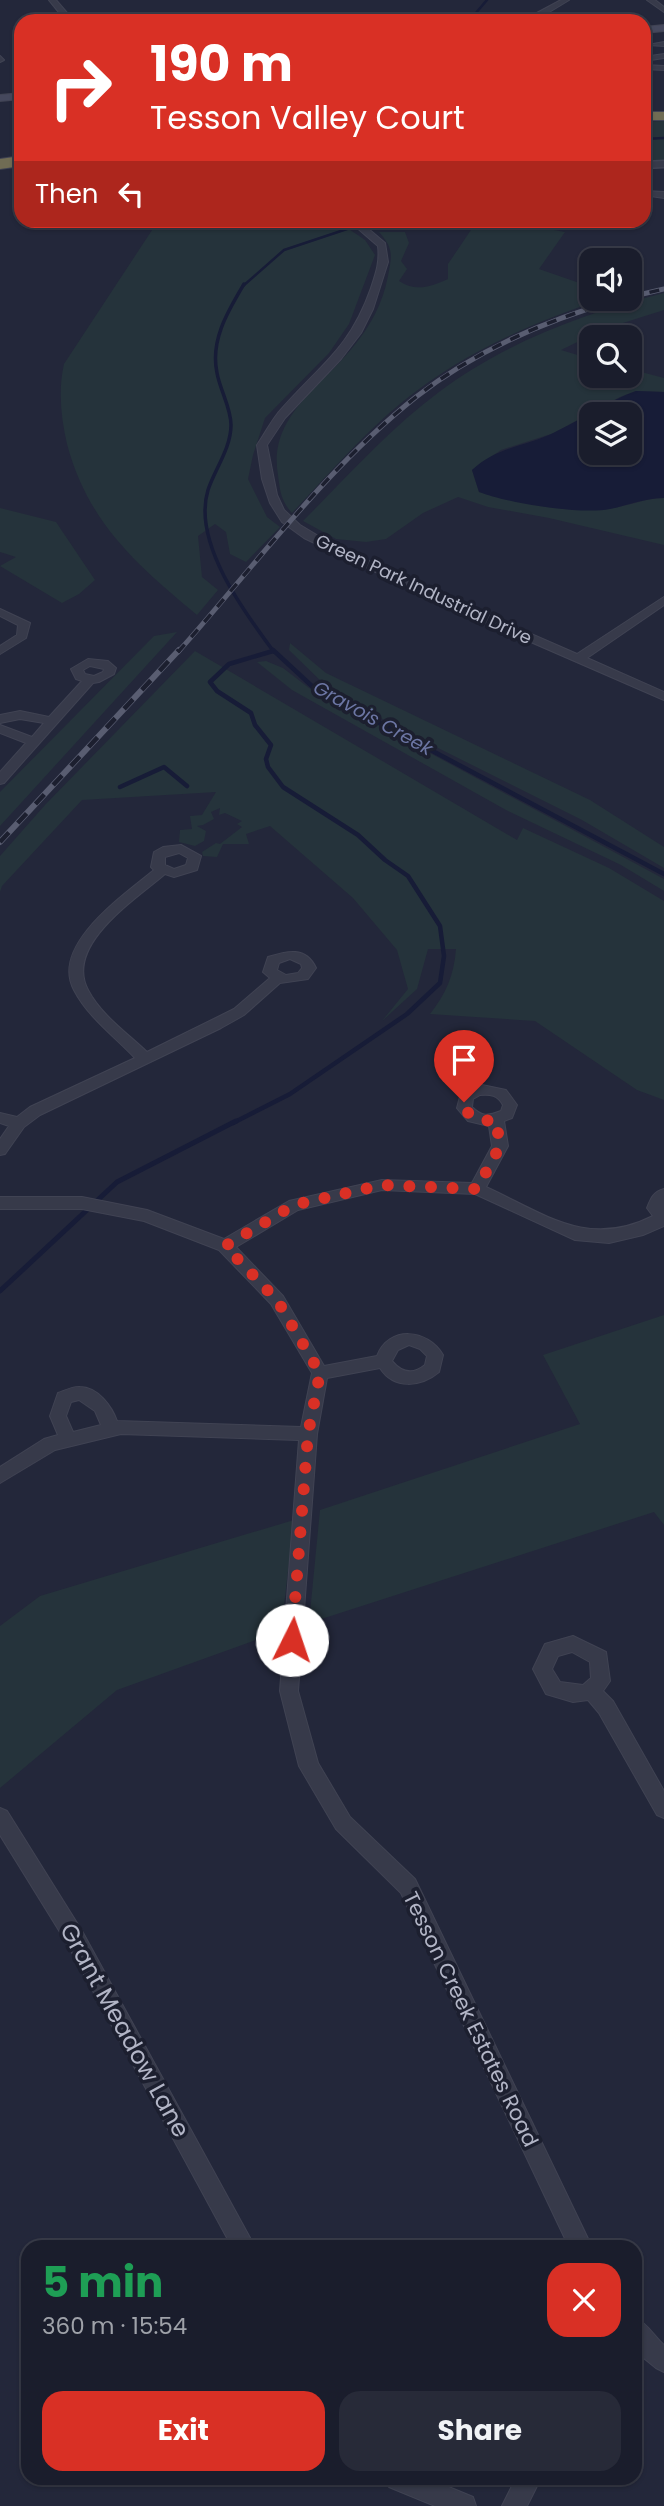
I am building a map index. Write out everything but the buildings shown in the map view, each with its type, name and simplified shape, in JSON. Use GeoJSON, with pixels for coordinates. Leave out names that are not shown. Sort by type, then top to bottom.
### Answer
{"type":"FeatureCollection","features":[{"type":"Feature","properties":{"kind":"street"},"geometry":{"type":"LineString","coordinates":[[52,0],[64,14]]}},
{"type":"Feature","properties":{"kind":"street"},"geometry":{"type":"LineString","coordinates":[[542,14],[566,0]]}},
{"type":"Feature","properties":{"kind":"street"},"geometry":{"type":"LineString","coordinates":[[650,0],[664,10]]}},
{"type":"Feature","properties":{"kind":"street"},"geometry":{"type":"LineString","coordinates":[[652,45],[664,44]]}},
{"type":"Feature","properties":{"kind":"street","name":"Green Park Industrial Drive"},"geometry":{"type":"LineString","coordinates":[[363,228],[382,245],[385,257],[368,309],[356,333],[338,357],[281,416],[262,444],[265,478],[280,513],[295,527],[337,550],[504,628],[664,696]]}},
{"type":"Feature","properties":{"kind":"street"},"geometry":{"type":"LineString","coordinates":[[578,659],[664,600]]}},
{"type":"Feature","properties":{"kind":"street"},"geometry":{"type":"LineString","coordinates":[[0,612],[24,622],[22,636],[0,651]]}},
{"type":"Feature","properties":{"kind":"street"},"geometry":{"type":"LineString","coordinates":[[0,780],[89,680]]}},
{"type":"Feature","properties":{"kind":"street"},"geometry":{"type":"LineString","coordinates":[[0,719],[12,714],[22,714],[54,722]]}},
{"type":"Feature","properties":{"kind":"street"},"geometry":{"type":"LineString","coordinates":[[0,729],[35,742]]}},
{"type":"Feature","properties":{"kind":"street"},"geometry":{"type":"LineString","coordinates":[[144,1058],[86,998],[77,985],[74,964],[87,937],[162,870]]}},
{"type":"Feature","properties":{"kind":"street"},"geometry":{"type":"LineString","coordinates":[[0,1150],[19,1123],[52,1102],[239,1012],[278,978]]}},
{"type":"Feature","properties":{"kind":"street"},"geometry":{"type":"LineString","coordinates":[[0,1118],[19,1123]]}},
{"type":"Feature","properties":{"kind":"street"},"geometry":{"type":"LineString","coordinates":[[477,1189],[500,1146],[496,1120]]}},
{"type":"Feature","properties":{"kind":"street"},"geometry":{"type":"LineString","coordinates":[[225,1246],[294,1205],[382,1185],[477,1189],[575,1234],[609,1237],[637,1231],[663,1220],[655,1208],[664,1194]]}},
{"type":"Feature","properties":{"kind":"street"},"geometry":{"type":"LineString","coordinates":[[0,1203],[82,1203],[147,1216],[225,1246],[277,1300],[320,1373],[384,1361]]}},
{"type":"Feature","properties":{"kind":"street","name":"Tesson Creek Estates Road"},"geometry":{"type":"LineString","coordinates":[[320,1373],[308,1434],[289,1691],[309,1766],[343,1823],[408,1886],[578,2240]]}},
{"type":"Feature","properties":{"kind":"street"},"geometry":{"type":"LineString","coordinates":[[68,1440],[58,1416],[64,1398],[80,1393],[97,1401],[108,1413],[110,1430]]}},
{"type":"Feature","properties":{"kind":"street"},"geometry":{"type":"LineString","coordinates":[[0,1476],[50,1444],[121,1427],[308,1434]]}},
{"type":"Feature","properties":{"kind":"street"},"geometry":{"type":"LineString","coordinates":[[592,1692],[606,1707],[664,1809]]}},
{"type":"Feature","properties":{"kind":"street","name":"Grant Meadow Lane"},"geometry":{"type":"LineString","coordinates":[[0,1817],[75,1938],[240,2240]]}},
{"type":"Feature","properties":{"kind":"street"},"geometry":{"type":"LineString","coordinates":[[642,2345],[664,2360]]}},
{"type":"Feature","properties":{"kind":"street"},"geometry":{"type":"LineString","coordinates":[[414,2485],[464,2506]]}},
{"type":"Feature","properties":{"kind":"street"},"geometry":{"type":"LineString","coordinates":[[514,2506],[524,2485]]}},
{"type":"Feature","properties":{"kind":"shaded area"},"geometry":{"type":"Polygon","coordinates":[[[664,121],[664,161],[651,162],[651,122],[664,121]]]}},
{"type":"Feature","properties":{"kind":"shaded area"},"geometry":{"type":"Polygon","coordinates":[[[153,228],[347,228],[365,240],[375,255],[349,324],[329,353],[265,418],[248,479],[267,517],[280,527],[246,562],[230,554],[226,532],[215,524],[198,536],[202,577],[218,590],[197,615],[135,560],[102,520],[88,497],[67,444],[61,394],[64,364],[153,228]]]}},
{"type":"Feature","properties":{"kind":"shaded area"},"geometry":{"type":"Polygon","coordinates":[[[472,228],[543,228],[565,232],[539,269],[579,283],[579,308],[497,342],[423,386],[372,429],[292,513],[280,491],[277,454],[281,436],[300,404],[353,347],[375,314],[386,286],[391,257],[387,243],[379,232],[405,232],[409,243],[401,261],[407,269],[399,281],[423,287],[448,279],[448,264],[472,228]]]}},
{"type":"Feature","properties":{"kind":"shaded area"},"geometry":{"type":"Polygon","coordinates":[[[664,293],[664,310],[617,325],[579,325],[579,341],[561,350],[579,355],[579,388],[642,388],[642,372],[664,378],[664,392],[636,391],[611,402],[579,402],[579,419],[554,433],[501,450],[472,470],[479,492],[557,507],[605,509],[664,498],[664,545],[549,518],[488,507],[458,497],[423,513],[386,539],[366,542],[336,539],[303,521],[403,422],[465,374],[519,344],[575,320],[602,311],[642,311],[642,299],[664,293]]]}},
{"type":"Feature","properties":{"kind":"shaded area"},"geometry":{"type":"Polygon","coordinates":[[[0,508],[56,522],[95,580],[79,594],[62,603],[0,566],[16,557],[0,552],[0,508]]]}},
{"type":"Feature","properties":{"kind":"shaded area"},"geometry":{"type":"Polygon","coordinates":[[[177,632],[0,826],[0,792],[154,636],[177,632]]]}},
{"type":"Feature","properties":{"kind":"shaded area"},"geometry":{"type":"Polygon","coordinates":[[[290,643],[326,673],[590,800],[664,847],[664,868],[582,820],[398,728],[327,687],[289,650],[290,643]]]}},
{"type":"Feature","properties":{"kind":"shaded area"},"geometry":{"type":"Polygon","coordinates":[[[195,651],[517,840],[523,828],[609,868],[664,901],[664,1100],[637,1090],[535,1021],[430,1014],[448,984],[456,949],[428,949],[417,989],[382,1021],[408,989],[397,950],[353,898],[270,826],[246,834],[249,844],[223,844],[217,857],[203,856],[202,852],[216,843],[220,844],[242,827],[237,824],[242,821],[225,813],[219,815],[220,808],[211,812],[214,819],[197,826],[206,831],[204,841],[195,846],[179,842],[180,830],[192,829],[190,816],[202,815],[216,792],[82,800],[2,886],[0,892],[0,856],[45,805],[195,651]]]}},
{"type":"Feature","properties":{"kind":"shaded area"},"geometry":{"type":"Polygon","coordinates":[[[266,661],[283,668],[309,688],[664,879],[664,891],[621,865],[506,810],[292,690],[257,662],[266,661]]]}},
{"type":"Feature","properties":{"kind":"shaded area"},"geometry":{"type":"Polygon","coordinates":[[[664,1315],[664,1525],[654,1512],[309,1623],[320,1510],[580,1424],[543,1355],[664,1315]]]}},
{"type":"Feature","properties":{"kind":"shaded area"},"geometry":{"type":"Polygon","coordinates":[[[294,1520],[281,1631],[117,1690],[0,1788],[0,1626],[40,1596],[294,1520]]]}},
{"type":"Feature","properties":{"kind":"water"},"geometry":{"type":"Polygon","coordinates":[[[636,391],[664,392],[664,498],[610,509],[581,510],[525,504],[479,492],[472,470],[482,462],[579,420],[579,465],[642,465],[642,402],[612,402],[636,391]]]}},
{"type":"Feature","properties":{"kind":"waterway","name":"Gravois Creek"},"geometry":{"type":"LineString","coordinates":[[475,14],[487,0]]}},
{"type":"Feature","properties":{"kind":"waterway"},"geometry":{"type":"LineString","coordinates":[[651,139],[664,138]]}},
{"type":"Feature","properties":{"kind":"waterway","name":"Gravois Creek"},"geometry":{"type":"LineString","coordinates":[[243,286],[284,250],[350,228]]}},
{"type":"Feature","properties":{"kind":"waterway","name":"Gravois Creek"},"geometry":{"type":"LineString","coordinates":[[244,284],[218,337],[215,361],[231,425],[226,450],[208,490],[205,510],[207,532],[224,576],[274,652]]}},
{"type":"Feature","properties":{"kind":"waterway","name":"Gravois Creek"},"geometry":{"type":"LineString","coordinates":[[273,650],[314,688],[664,874]]}},
{"type":"Feature","properties":{"kind":"waterway"},"geometry":{"type":"LineString","coordinates":[[233,1123],[290,1094],[407,1014],[440,983],[444,956],[440,926],[408,876],[385,860],[358,835],[283,787],[268,767],[266,759],[271,745],[255,725],[251,713],[217,691],[210,682],[229,664],[273,651],[269,652]]}},
{"type":"Feature","properties":{"kind":"waterway"},"geometry":{"type":"LineString","coordinates":[[120,787],[164,767],[187,786]]}},
{"type":"Feature","properties":{"kind":"waterway"},"geometry":{"type":"LineString","coordinates":[[0,1291],[117,1182],[236,1121]]}},
{"type":"Feature","properties":{"kind":"railway"},"geometry":{"type":"LineString","coordinates":[[642,294],[664,289]]}},
{"type":"Feature","properties":{"kind":"railway"},"geometry":{"type":"LineString","coordinates":[[178,652],[321,487],[351,455],[416,397],[488,351],[540,326],[582,311]]}},
{"type":"Feature","properties":{"kind":"railway"},"geometry":{"type":"LineString","coordinates":[[0,842],[179,650]]}},
{"type":"Feature","properties":{"kind":"route"},"geometry":{"type":"LineString","coordinates":[[292,1640],[308,1434],[320,1373],[277,1300],[225,1246],[294,1205],[382,1185],[477,1189],[500,1146],[496,1120],[473,1117],[467,1113],[464,1102]]}}]}
